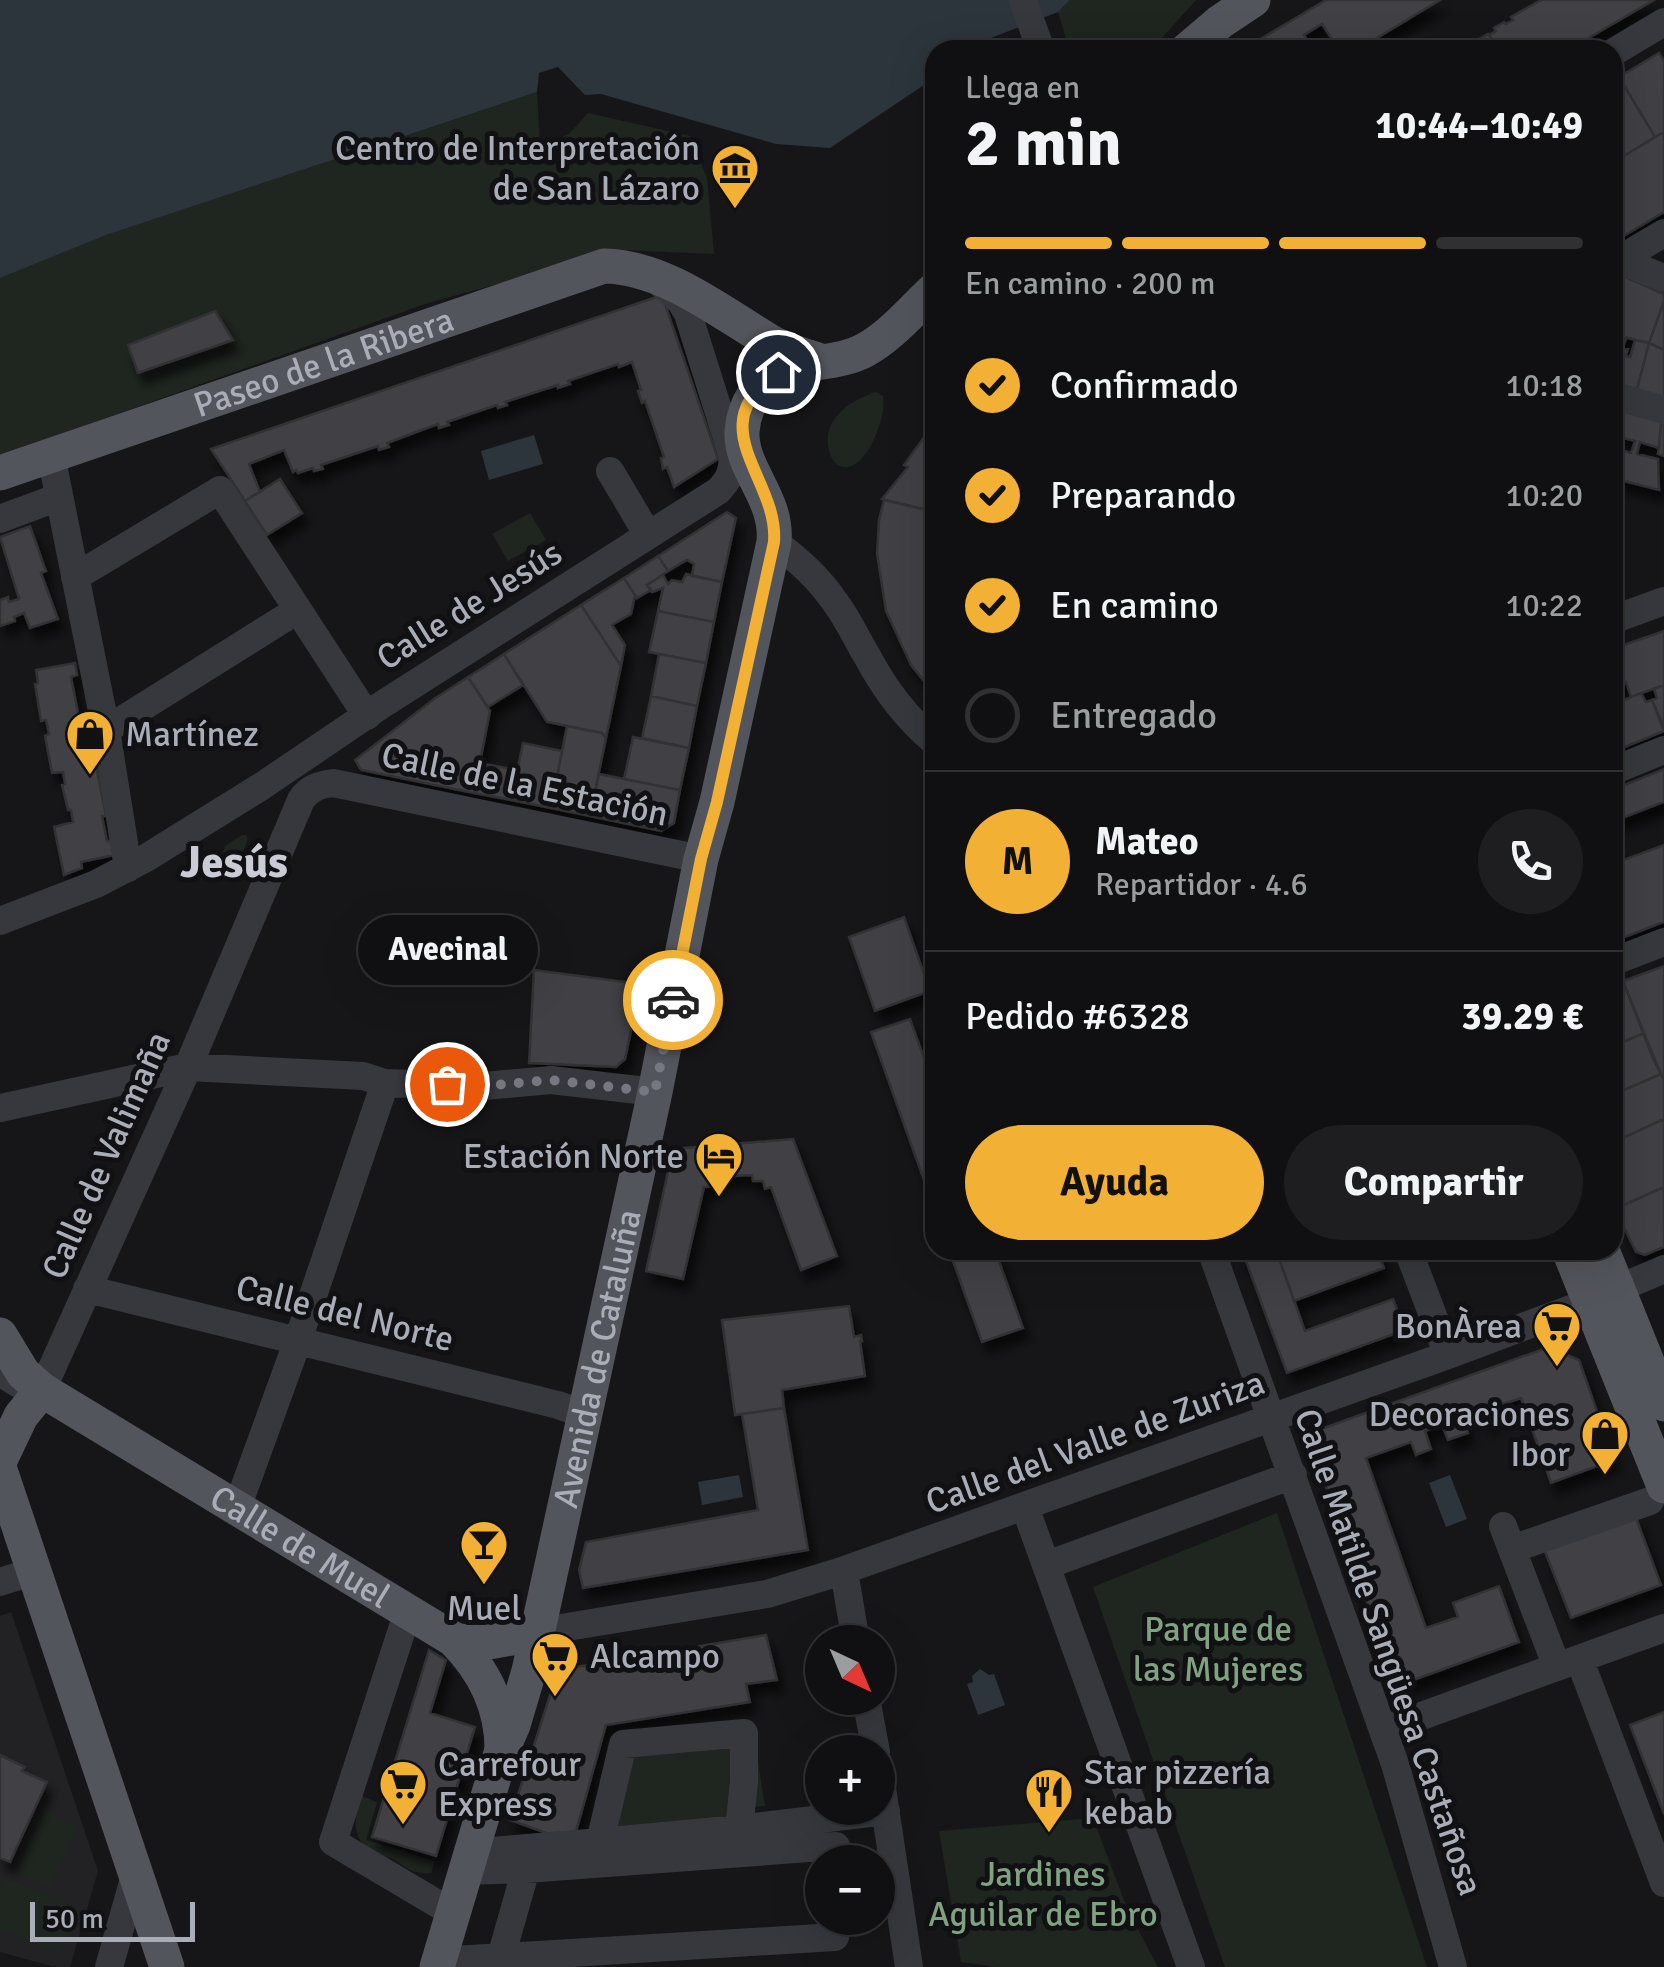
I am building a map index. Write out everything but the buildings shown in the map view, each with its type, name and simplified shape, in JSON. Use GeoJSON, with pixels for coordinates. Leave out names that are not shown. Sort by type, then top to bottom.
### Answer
{"type":"FeatureCollection","features":[{"type":"Feature","properties":{"kind":"main road"},"geometry":{"type":"LineString","coordinates":[[1199,40],[1253,0]]}},
{"type":"Feature","properties":{"kind":"main road","name":"Paseo de la Ribera"},"geometry":{"type":"LineString","coordinates":[[0,473],[604,266],[632,268],[650,275],[701,298],[772,343],[822,362]]}},
{"type":"Feature","properties":{"kind":"main road"},"geometry":{"type":"LineString","coordinates":[[772,525],[742,440],[748,404],[766,380],[778,372],[853,356],[869,348],[925,298]]}},
{"type":"Feature","properties":{"kind":"main road","name":"Avenida de Cataluña"},"geometry":{"type":"LineString","coordinates":[[438,1964],[453,1913],[479,1861],[502,1750],[529,1671],[655,1092],[701,859],[717,802],[772,525]]}},
{"type":"Feature","properties":{"kind":"main road"},"geometry":{"type":"LineString","coordinates":[[1577,1260],[1604,1295],[1664,1404]]}},
{"type":"Feature","properties":{"kind":"main road"},"geometry":{"type":"LineString","coordinates":[[1602,1260],[1604,1295],[1657,1493]]}},
{"type":"Feature","properties":{"kind":"main road","name":"Calle de Muel"},"geometry":{"type":"LineString","coordinates":[[0,1335],[23,1373],[42,1390],[453,1639],[490,1688],[500,1720],[502,1750]]}},
{"type":"Feature","properties":{"kind":"main road"},"geometry":{"type":"LineString","coordinates":[[0,1460],[21,1416],[42,1390]]}},
{"type":"Feature","properties":{"kind":"main road"},"geometry":{"type":"LineString","coordinates":[[0,1470],[167,1967]]}},
{"type":"Feature","properties":{"kind":"main road"},"geometry":{"type":"LineString","coordinates":[[453,1639],[482,1643],[537,1632]]}},
{"type":"Feature","properties":{"kind":"street"},"geometry":{"type":"LineString","coordinates":[[1023,0],[1037,40]]}},
{"type":"Feature","properties":{"kind":"street"},"geometry":{"type":"LineString","coordinates":[[1623,46],[1664,22]]}},
{"type":"Feature","properties":{"kind":"street"},"geometry":{"type":"LineString","coordinates":[[1623,254],[1664,233]]}},
{"type":"Feature","properties":{"kind":"street"},"geometry":{"type":"LineString","coordinates":[[1623,261],[1664,278]]}},
{"type":"Feature","properties":{"kind":"street"},"geometry":{"type":"LineString","coordinates":[[650,275],[681,302],[695,334],[732,454],[732,470],[718,491]]}},
{"type":"Feature","properties":{"kind":"street"},"geometry":{"type":"LineString","coordinates":[[1623,398],[1664,410]]}},
{"type":"Feature","properties":{"kind":"street"},"geometry":{"type":"LineString","coordinates":[[51,455],[106,730],[128,868]]}},
{"type":"Feature","properties":{"kind":"street"},"geometry":{"type":"LineString","coordinates":[[610,471],[648,535]]}},
{"type":"Feature","properties":{"kind":"street"},"geometry":{"type":"LineString","coordinates":[[75,577],[220,490],[367,716]]}},
{"type":"Feature","properties":{"kind":"street"},"geometry":{"type":"LineString","coordinates":[[718,491],[744,493],[772,525],[851,625],[888,690],[925,732]]}},
{"type":"Feature","properties":{"kind":"street","name":"Calle de Jesús"},"geometry":{"type":"LineString","coordinates":[[0,921],[128,868],[262,786],[718,491]]}},
{"type":"Feature","properties":{"kind":"street"},"geometry":{"type":"LineString","coordinates":[[0,519],[59,497]]}},
{"type":"Feature","properties":{"kind":"street"},"geometry":{"type":"LineString","coordinates":[[1623,616],[1664,601]]}},
{"type":"Feature","properties":{"kind":"street"},"geometry":{"type":"LineString","coordinates":[[106,730],[296,610]]}},
{"type":"Feature","properties":{"kind":"street"},"geometry":{"type":"LineString","coordinates":[[295,814],[310,790],[333,783],[323,756],[324,745]]}},
{"type":"Feature","properties":{"kind":"street"},"geometry":{"type":"LineString","coordinates":[[1623,767],[1664,750]]}},
{"type":"Feature","properties":{"kind":"street","name":"Calle de la Estación"},"geometry":{"type":"LineString","coordinates":[[333,783],[701,859]]}},
{"type":"Feature","properties":{"kind":"street"},"geometry":{"type":"LineString","coordinates":[[262,786],[281,794],[295,814]]}},
{"type":"Feature","properties":{"kind":"street","name":"Calle de Valimaña"},"geometry":{"type":"LineString","coordinates":[[42,1390],[188,1068],[295,814]]}},
{"type":"Feature","properties":{"kind":"street"},"geometry":{"type":"LineString","coordinates":[[1623,958],[1664,942]]}},
{"type":"Feature","properties":{"kind":"street"},"geometry":{"type":"LineString","coordinates":[[0,1108],[188,1068],[484,1086],[551,1080],[655,1092]]}},
{"type":"Feature","properties":{"kind":"street"},"geometry":{"type":"LineString","coordinates":[[237,1508],[385,1082]]}},
{"type":"Feature","properties":{"kind":"street","name":"Calle Matilde Sangüesa Castañosa"},"geometry":{"type":"LineString","coordinates":[[1214,1260],[1383,1730],[1453,1967]]}},
{"type":"Feature","properties":{"kind":"street"},"geometry":{"type":"LineString","coordinates":[[1412,1260],[1448,1355]]}},
{"type":"Feature","properties":{"kind":"street","name":"Calle del Valle de Zuriza"},"geometry":{"type":"LineString","coordinates":[[537,1632],[767,1594],[930,1542],[1448,1355],[1664,1270]]}},
{"type":"Feature","properties":{"kind":"street","name":"Calle del Norte"},"geometry":{"type":"LineString","coordinates":[[87,1289],[584,1414]]}},
{"type":"Feature","properties":{"kind":"street"},"geometry":{"type":"LineString","coordinates":[[0,1372],[17,1383],[42,1390]]}},
{"type":"Feature","properties":{"kind":"street"},"geometry":{"type":"LineString","coordinates":[[1047,1565],[1293,1475]]}},
{"type":"Feature","properties":{"kind":"street"},"geometry":{"type":"LineString","coordinates":[[1557,1667],[1507,1538],[1657,1493]]}},
{"type":"Feature","properties":{"kind":"street"},"geometry":{"type":"LineString","coordinates":[[1025,1506],[1192,1967]]}},
{"type":"Feature","properties":{"kind":"street"},"geometry":{"type":"LineString","coordinates":[[0,1582],[35,1571]]}},
{"type":"Feature","properties":{"kind":"street"},"geometry":{"type":"LineString","coordinates":[[846,1582],[853,1625]]}},
{"type":"Feature","properties":{"kind":"street"},"geometry":{"type":"LineString","coordinates":[[408,1611],[333,1842],[453,1913]]}},
{"type":"Feature","properties":{"kind":"street"},"geometry":{"type":"LineString","coordinates":[[1383,1730],[1664,1628]]}},
{"type":"Feature","properties":{"kind":"street"},"geometry":{"type":"LineString","coordinates":[[1584,1674],[1664,1883]]}},
{"type":"Feature","properties":{"kind":"street"},"geometry":{"type":"LineString","coordinates":[[600,1842],[623,1744],[744,1734],[739,1828]]}},
{"type":"Feature","properties":{"kind":"street"},"geometry":{"type":"LineString","coordinates":[[479,1861],[600,1842],[805,1820]]}},
{"type":"Feature","properties":{"kind":"street"},"geometry":{"type":"LineString","coordinates":[[888,1825],[909,1967]]}},
{"type":"Feature","properties":{"kind":"street"},"geometry":{"type":"LineString","coordinates":[[479,1861],[526,1870],[805,1848]]}},
{"type":"Feature","properties":{"kind":"street"},"geometry":{"type":"LineString","coordinates":[[501,1957],[526,1870]]}},
{"type":"Feature","properties":{"kind":"street"},"geometry":{"type":"LineString","coordinates":[[109,1967],[136,1872]]}},
{"type":"Feature","properties":{"kind":"street"},"geometry":{"type":"LineString","coordinates":[[438,1964],[835,1935]]}},
{"type":"Feature","properties":{"kind":"shaded area"},"geometry":{"type":"Polygon","coordinates":[[[0,0],[1070,0],[1058,12],[986,40],[925,40],[925,84],[830,148],[776,144],[601,94],[585,95],[558,67],[539,73],[537,92],[109,234],[0,278],[0,0]]]}},
{"type":"Feature","properties":{"kind":"shaded area"},"geometry":{"type":"Polygon","coordinates":[[[534,435],[543,464],[489,480],[481,451],[534,435]]]}},
{"type":"Feature","properties":{"kind":"shaded area"},"geometry":{"type":"Polygon","coordinates":[[[739,1475],[743,1497],[702,1505],[698,1482],[739,1475]]]}},
{"type":"Feature","properties":{"kind":"shaded area"},"geometry":{"type":"Polygon","coordinates":[[[1450,1475],[1467,1519],[1446,1527],[1429,1483],[1450,1475]]]}},
{"type":"Feature","properties":{"kind":"shaded area"},"geometry":{"type":"Polygon","coordinates":[[[11,1612],[98,1871],[70,1967],[55,1967],[0,1952],[0,1616],[11,1612]]]}},
{"type":"Feature","properties":{"kind":"shaded area"},"geometry":{"type":"Polygon","coordinates":[[[980,1669],[994,1674],[1005,1705],[978,1715],[967,1684],[973,1682],[972,1676],[980,1669]]]}},
{"type":"Feature","properties":{"kind":"green space"},"geometry":{"type":"Polygon","coordinates":[[[1070,0],[1196,0],[1160,40],[1066,40],[1058,12],[1070,0]]]}},
{"type":"Feature","properties":{"kind":"green space"},"geometry":{"type":"Polygon","coordinates":[[[537,92],[540,144],[569,134],[588,113],[690,136],[707,178],[714,254],[621,250],[428,303],[0,456],[0,278],[109,234],[537,92]]]}},
{"type":"Feature","properties":{"kind":"green space"},"geometry":{"type":"Polygon","coordinates":[[[876,392],[883,396],[884,406],[872,444],[856,464],[838,465],[828,448],[835,418],[850,404],[876,392]]]}},
{"type":"Feature","properties":{"kind":"green space"},"geometry":{"type":"Polygon","coordinates":[[[530,513],[546,540],[508,561],[492,534],[530,513]]]}},
{"type":"Feature","properties":{"kind":"green space"},"geometry":{"type":"Polygon","coordinates":[[[242,835],[248,839],[234,873],[223,876],[218,868],[225,846],[242,835]]]}},
{"type":"Feature","properties":{"kind":"green space","name":"Parque de las Mujeres"},"geometry":{"type":"Polygon","coordinates":[[[1277,1513],[1427,1967],[1225,1967],[1093,1587],[1277,1513]]]}},
{"type":"Feature","properties":{"kind":"green space"},"geometry":{"type":"Polygon","coordinates":[[[754,1736],[765,1806],[738,1808],[736,1827],[611,1831],[627,1746],[754,1736]]]}},
{"type":"Feature","properties":{"kind":"green space"},"geometry":{"type":"Polygon","coordinates":[[[361,1796],[377,1802],[366,1840],[435,1861],[431,1873],[410,1870],[362,1843],[356,1830],[361,1796]]]}},
{"type":"Feature","properties":{"kind":"green space"},"geometry":{"type":"Polygon","coordinates":[[[44,1811],[78,1827],[50,1887],[16,1873],[44,1811]]]}},
{"type":"Feature","properties":{"kind":"green space","name":"Jardines Aguilar de Ebro"},"geometry":{"type":"Polygon","coordinates":[[[1093,1818],[1128,1911],[1158,1967],[998,1967],[961,1962],[939,1831],[1093,1818]]]}},
{"type":"Feature","properties":{"kind":"green space"},"geometry":{"type":"Polygon","coordinates":[[[6,1877],[79,1909],[60,1954],[0,1930],[0,1890],[6,1877]]]}},
{"type":"Feature","properties":{"kind":"way so far"},"geometry":{"type":"LineString","coordinates":[[447,1084],[484,1086],[551,1080],[655,1092],[673,1000]]}},
{"type":"Feature","properties":{"kind":"place","name":"Centro de Interpretación de San Lázaro"},"geometry":{"type":"Point","coordinates":[735,210]}},
{"type":"Feature","properties":{"kind":"place","name":"Martínez"},"geometry":{"type":"Point","coordinates":[90,776]}},
{"type":"Feature","properties":{"kind":"place","name":"Avecinal"},"geometry":{"type":"Point","coordinates":[447,1084]}},
{"type":"Feature","properties":{"kind":"place","name":"Estación Norte"},"geometry":{"type":"Point","coordinates":[719,1198]}},
{"type":"Feature","properties":{"kind":"place","name":"BonÀrea"},"geometry":{"type":"Point","coordinates":[1557,1368]}},
{"type":"Feature","properties":{"kind":"place","name":"Decoraciones Ibor"},"geometry":{"type":"Point","coordinates":[1605,1476]}},
{"type":"Feature","properties":{"kind":"place","name":"Muel"},"geometry":{"type":"Point","coordinates":[484,1586]}},
{"type":"Feature","properties":{"kind":"place","name":"Alcampo"},"geometry":{"type":"Point","coordinates":[555,1698]}},
{"type":"Feature","properties":{"kind":"place","name":"Carrefour Express"},"geometry":{"type":"Point","coordinates":[403,1826]}},
{"type":"Feature","properties":{"kind":"place","name":"Star pizzería kebab"},"geometry":{"type":"Point","coordinates":[1049,1834]}},
{"type":"Feature","properties":{"kind":"district","name":"Jesús"},"geometry":{"type":"Point","coordinates":[234,861]}},
{"type":"Feature","properties":{"kind":"route"},"geometry":{"type":"LineString","coordinates":[[673,1000],[701,859],[774,542],[771,508],[750,465],[742,428],[748,404],[766,380],[778,372]]}}]}
